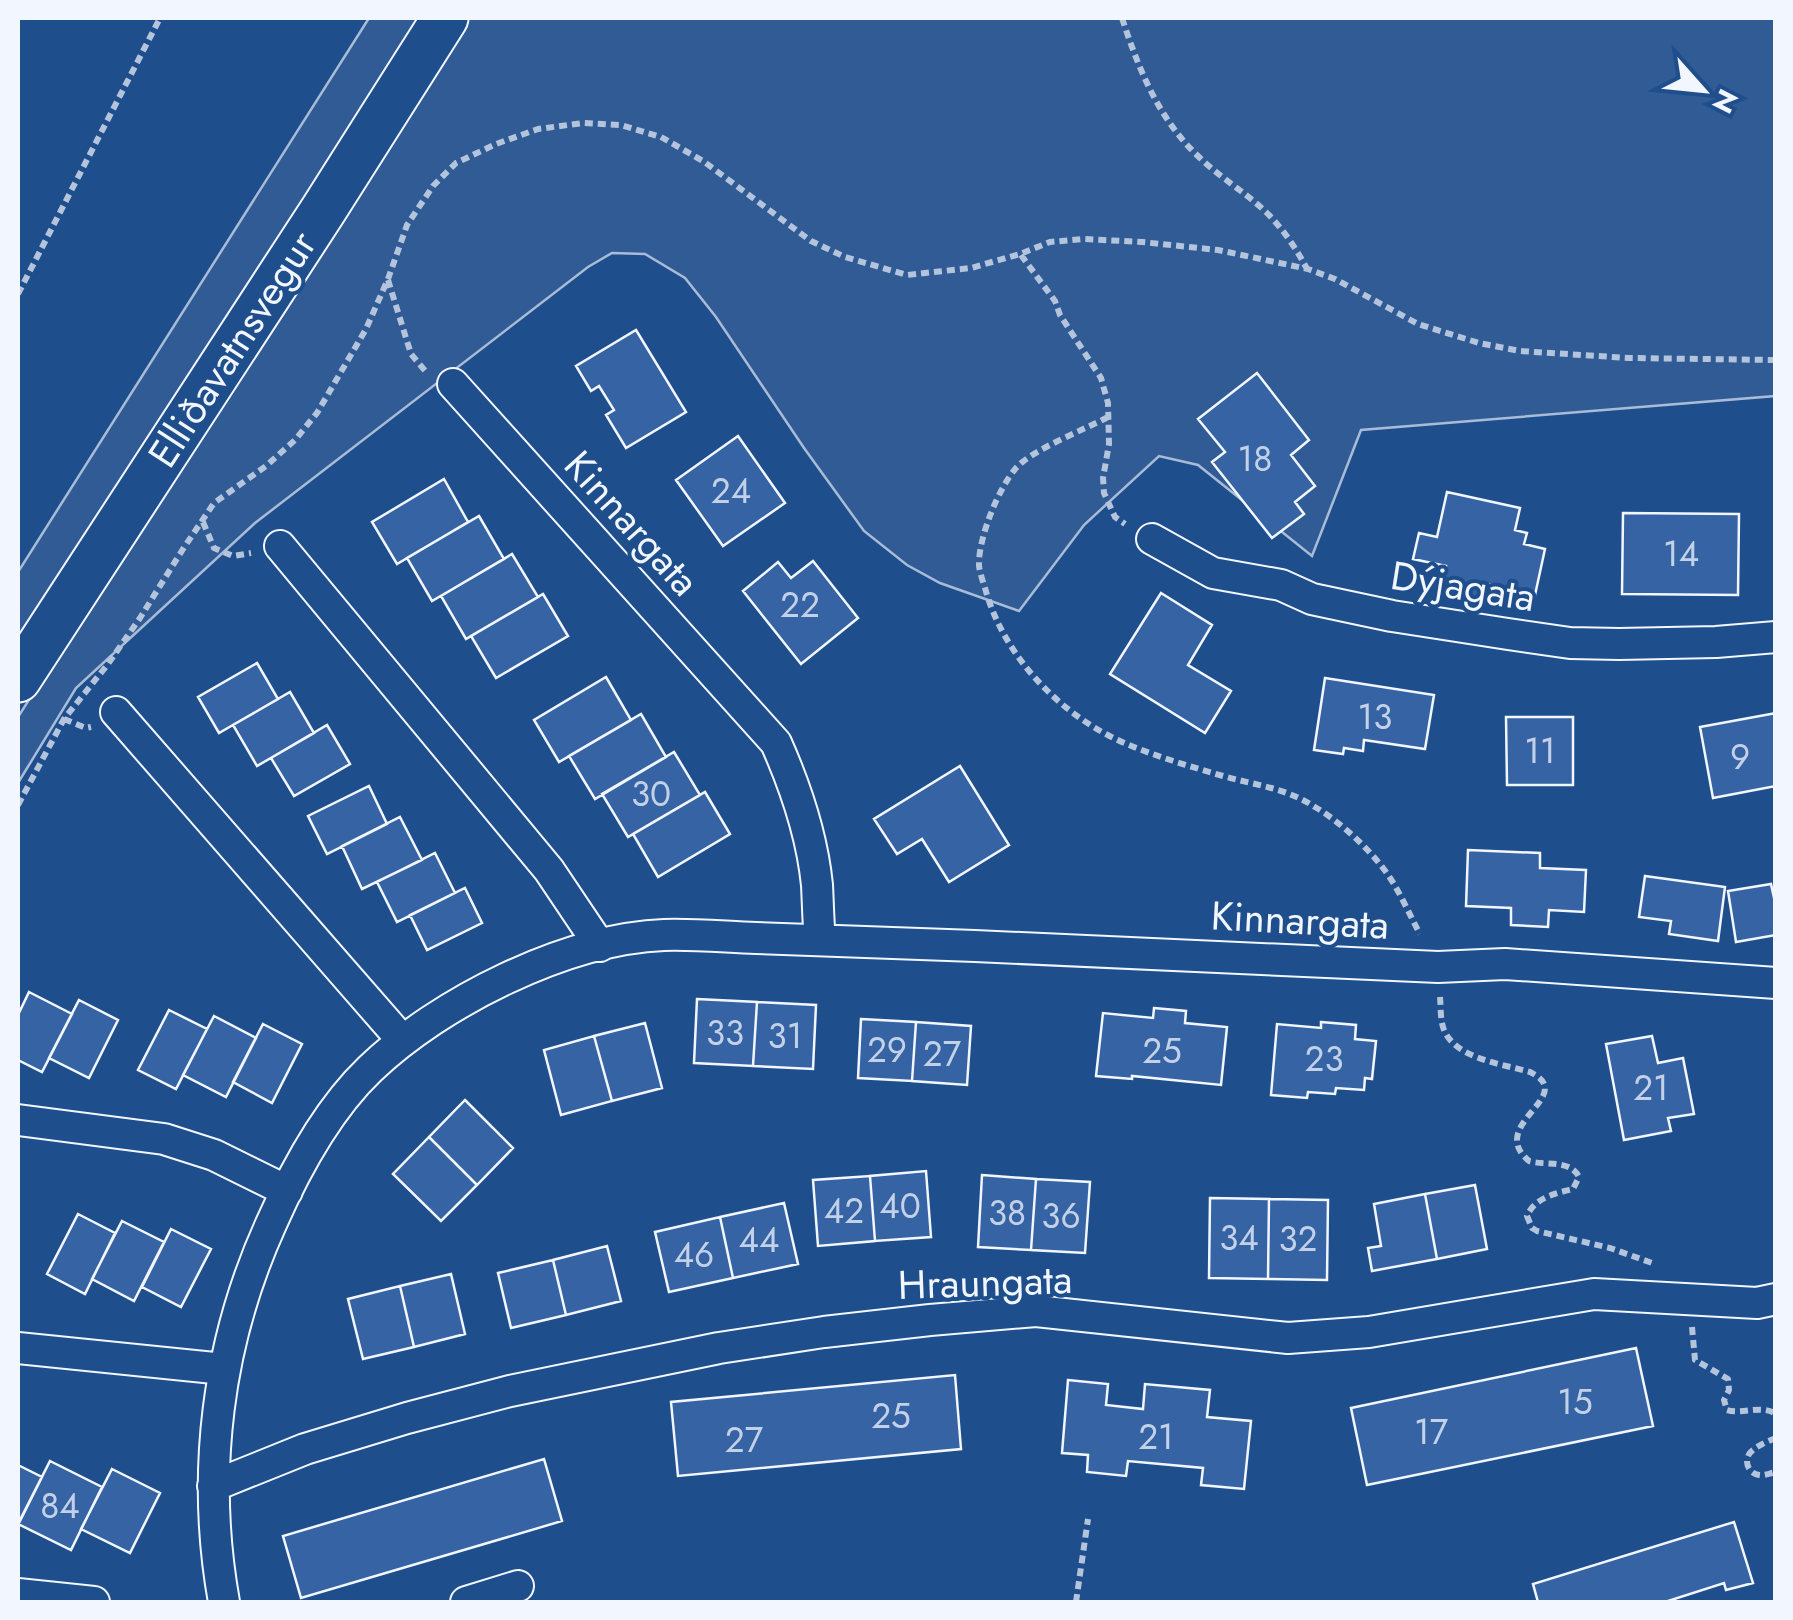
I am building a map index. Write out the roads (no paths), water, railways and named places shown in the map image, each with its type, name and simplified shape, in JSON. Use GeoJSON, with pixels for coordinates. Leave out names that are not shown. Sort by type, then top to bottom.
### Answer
{"type":"FeatureCollection","features":[{"type":"Feature","properties":{"kind":"main road","name":"Elliðavatnsvegur"},"geometry":{"type":"LineString","coordinates":[[18,679],[446,18]]}},
{"type":"Feature","properties":{"kind":"street","name":"Kinnargata"},"geometry":{"type":"LineString","coordinates":[[453,384],[776,742],[791,776],[811,847],[820,939]]}},
{"type":"Feature","properties":{"kind":"street","name":"Dýjagata"},"geometry":{"type":"LineString","coordinates":[[1152,540],[1213,572],[1282,585],[1312,600],[1508,634],[1570,643],[1619,644],[1776,636]]}},
{"type":"Feature","properties":{"kind":"street"},"geometry":{"type":"LineString","coordinates":[[280,546],[549,870],[600,946]]}},
{"type":"Feature","properties":{"kind":"street"},"geometry":{"type":"LineString","coordinates":[[116,712],[403,1041]]}},
{"type":"Feature","properties":{"kind":"street","name":"Kinnargata"},"geometry":{"type":"LineString","coordinates":[[224,1602],[214,1486],[224,1369],[245,1290],[287,1191],[319,1134],[368,1071],[442,1013],[529,969],[600,946],[662,935],[1438,967],[1505,964],[1776,983]]}},
{"type":"Feature","properties":{"kind":"street"},"geometry":{"type":"LineString","coordinates":[[18,1120],[164,1139],[214,1155],[287,1191]]}},
{"type":"Feature","properties":{"kind":"street","name":"Hraungata"},"geometry":{"type":"LineString","coordinates":[[214,1486],[304,1449],[510,1391],[701,1351],[824,1332],[1036,1312],[1288,1338],[1370,1332],[1594,1294],[1756,1302],[1776,1299]]}},
{"type":"Feature","properties":{"kind":"street"},"geometry":{"type":"LineString","coordinates":[[18,1348],[224,1369]]}},
{"type":"Feature","properties":{"kind":"street"},"geometry":{"type":"LineString","coordinates":[[466,1602],[518,1586]]}},
{"type":"Feature","properties":{"kind":"street"},"geometry":{"type":"LineString","coordinates":[[18,1594],[94,1602]]}}]}
